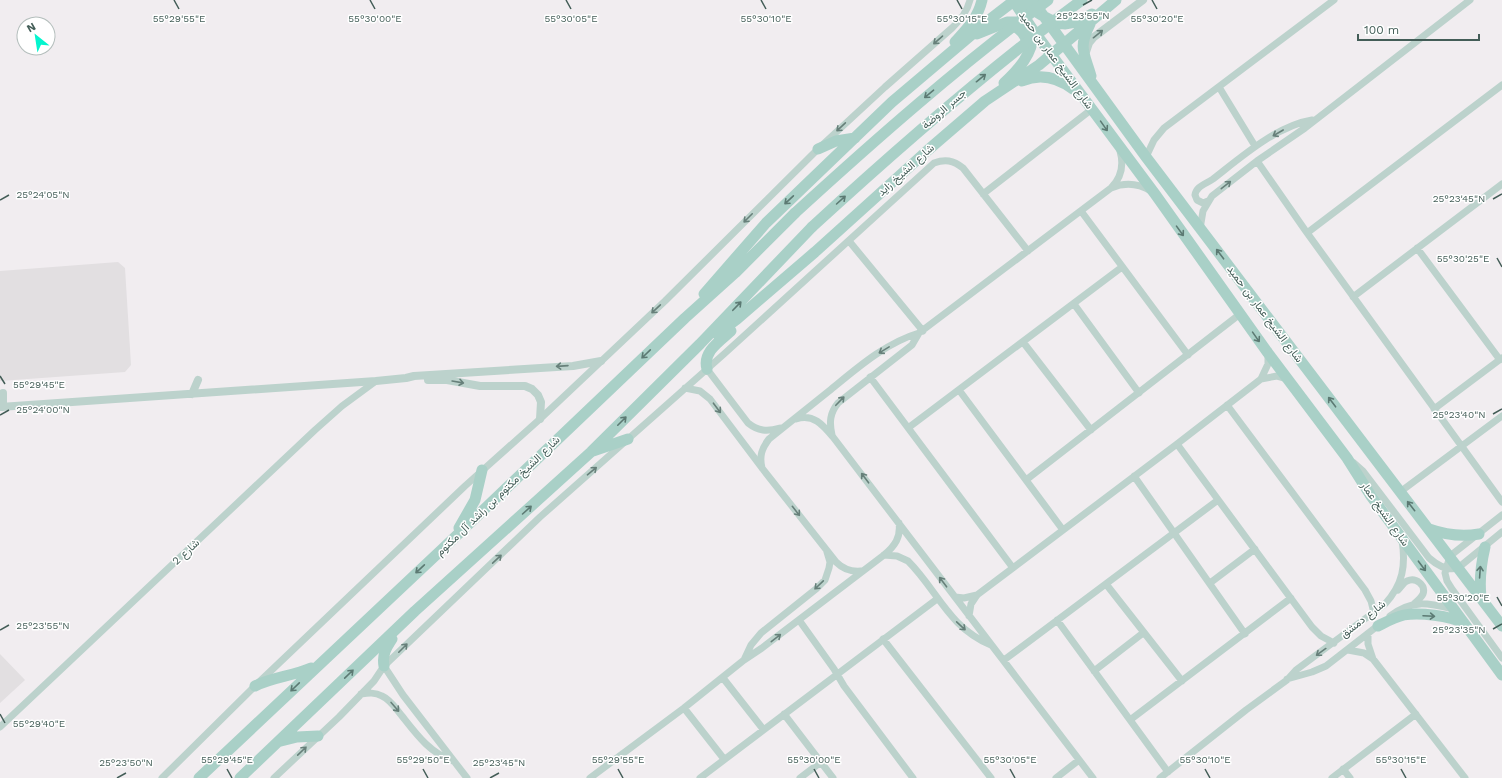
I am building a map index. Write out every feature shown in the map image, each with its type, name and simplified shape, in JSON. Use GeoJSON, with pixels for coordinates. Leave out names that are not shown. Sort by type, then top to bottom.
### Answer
{"type":"FeatureCollection","features":[{"type":"Feature","properties":{"kind":"main road"},"geometry":{"type":"LineString","coordinates":[[931,69],[972,23],[979,12],[982,0]]}},
{"type":"Feature","properties":{"kind":"main road"},"geometry":{"type":"LineString","coordinates":[[685,318],[724,269],[766,223],[892,102],[989,20],[1016,0],[1031,2],[1032,43],[1029,52],[1014,74],[985,101]]}},
{"type":"Feature","properties":{"kind":"main road","name":"شارع الشيخ عمار بن حميد"},"geometry":{"type":"LineString","coordinates":[[1016,0],[1051,54],[1155,194],[1268,353]]}},
{"type":"Feature","properties":{"kind":"main road"},"geometry":{"type":"LineString","coordinates":[[1038,0],[1045,16],[1064,24],[1080,20],[1115,0]]}},
{"type":"Feature","properties":{"kind":"main road","name":"جسر الروضة"},"geometry":{"type":"LineString","coordinates":[[795,213],[885,131],[978,54],[1048,0]]}},
{"type":"Feature","properties":{"kind":"main road","name":"جسر الروضة"},"geometry":{"type":"LineString","coordinates":[[700,344],[812,227],[901,146],[964,92],[1082,0]]}},
{"type":"Feature","properties":{"kind":"main road","name":"شارع الشيخ زايد"},"geometry":{"type":"LineString","coordinates":[[700,344],[737,319],[985,101],[1025,75],[1115,0]]}},
{"type":"Feature","properties":{"kind":"main road","name":"شارع الشيخ عمار بن حميد"},"geometry":{"type":"LineString","coordinates":[[1031,2],[1045,16],[1054,33],[1146,157],[1502,626]]}},
{"type":"Feature","properties":{"kind":"main road"},"geometry":{"type":"LineString","coordinates":[[1092,20],[1083,43],[1083,54],[1089,68],[1093,84]]}},
{"type":"Feature","properties":{"kind":"main road"},"geometry":{"type":"LineString","coordinates":[[967,40],[986,30],[1007,22],[1041,26],[1054,33]]}},
{"type":"Feature","properties":{"kind":"main road"},"geometry":{"type":"LineString","coordinates":[[1007,22],[1015,25],[1022,31],[1027,40],[1029,52]]}},
{"type":"Feature","properties":{"kind":"main road"},"geometry":{"type":"LineString","coordinates":[[960,123],[1014,86],[1033,77],[1046,77],[1063,82],[1081,94]]}},
{"type":"Feature","properties":{"kind":"main road"},"geometry":{"type":"LineString","coordinates":[[818,149],[836,141],[855,138]]}},
{"type":"Feature","properties":{"kind":"main road","name":"شارع الشيخ مكتوم بن راشد آل مكتوم"},"geometry":{"type":"LineString","coordinates":[[199,778],[685,318],[735,273],[795,213]]}},
{"type":"Feature","properties":{"kind":"main road"},"geometry":{"type":"LineString","coordinates":[[707,369],[705,363],[707,356],[713,348],[807,262],[815,252]]}},
{"type":"Feature","properties":{"kind":"main road"},"geometry":{"type":"LineString","coordinates":[[240,778],[406,620],[591,452],[700,344]]}},
{"type":"Feature","properties":{"kind":"main road","name":"شارع الشيخ عمار"},"geometry":{"type":"LineString","coordinates":[[1268,353],[1347,458],[1371,496],[1502,675]]}},
{"type":"Feature","properties":{"kind":"main road"},"geometry":{"type":"LineString","coordinates":[[591,452],[628,439]]}},
{"type":"Feature","properties":{"kind":"main road"},"geometry":{"type":"LineString","coordinates":[[453,539],[475,500],[482,470]]}},
{"type":"Feature","properties":{"kind":"main road"},"geometry":{"type":"LineString","coordinates":[[1429,529],[1458,536],[1479,534]]}},
{"type":"Feature","properties":{"kind":"main road"},"geometry":{"type":"LineString","coordinates":[[1481,597],[1480,573],[1485,547]]}},
{"type":"Feature","properties":{"kind":"main road"},"geometry":{"type":"LineString","coordinates":[[1378,626],[1398,617],[1409,615],[1444,616],[1464,623]]}},
{"type":"Feature","properties":{"kind":"main road"},"geometry":{"type":"LineString","coordinates":[[384,666],[384,652],[406,620]]}},
{"type":"Feature","properties":{"kind":"main road"},"geometry":{"type":"LineString","coordinates":[[256,686],[272,679],[299,673],[317,666]]}},
{"type":"Feature","properties":{"kind":"main road"},"geometry":{"type":"LineString","coordinates":[[276,744],[297,737],[318,736]]}},
{"type":"Feature","properties":{"kind":"street"},"geometry":{"type":"LineString","coordinates":[[162,778],[482,470],[540,419],[665,301],[818,149],[962,19],[968,8],[970,0]]}},
{"type":"Feature","properties":{"kind":"street"},"geometry":{"type":"LineString","coordinates":[[1089,68],[1086,53],[1091,40],[1143,0]]}},
{"type":"Feature","properties":{"kind":"street"},"geometry":{"type":"LineString","coordinates":[[1146,157],[1154,140],[1164,128],[1334,0]]}},
{"type":"Feature","properties":{"kind":"street"},"geometry":{"type":"LineString","coordinates":[[1200,229],[1203,211],[1208,201],[1217,192],[1314,120],[1470,0]]}},
{"type":"Feature","properties":{"kind":"street"},"geometry":{"type":"LineString","coordinates":[[1307,233],[1502,85]]}},
{"type":"Feature","properties":{"kind":"street"},"geometry":{"type":"LineString","coordinates":[[1219,87],[1255,146]]}},
{"type":"Feature","properties":{"kind":"street"},"geometry":{"type":"LineString","coordinates":[[983,194],[1092,109]]}},
{"type":"Feature","properties":{"kind":"street"},"geometry":{"type":"LineString","coordinates":[[1208,201],[1203,203],[1197,200],[1195,195],[1197,189],[1209,182],[1255,146],[1296,124],[1314,120]]}},
{"type":"Feature","properties":{"kind":"street"},"geometry":{"type":"LineString","coordinates":[[762,468],[760,456],[765,444],[782,428],[864,363],[904,339],[921,332],[1111,188],[1119,177],[1122,168],[1122,157],[1118,145]]}},
{"type":"Feature","properties":{"kind":"street"},"geometry":{"type":"LineString","coordinates":[[274,778],[374,681],[384,666],[540,517],[707,369],[934,164],[941,161],[949,161],[956,163],[963,168],[1028,251]]}},
{"type":"Feature","properties":{"kind":"street"},"geometry":{"type":"LineString","coordinates":[[1257,161],[1307,233],[1502,502]]}},
{"type":"Feature","properties":{"kind":"street"},"geometry":{"type":"LineString","coordinates":[[1111,188],[1131,184],[1144,187],[1155,194]]}},
{"type":"Feature","properties":{"kind":"street"},"geometry":{"type":"LineString","coordinates":[[1353,297],[1502,184]]}},
{"type":"Feature","properties":{"kind":"street"},"geometry":{"type":"LineString","coordinates":[[1081,211],[1188,355]]}},
{"type":"Feature","properties":{"kind":"street"},"geometry":{"type":"LineString","coordinates":[[849,241],[921,332]]}},
{"type":"Feature","properties":{"kind":"street"},"geometry":{"type":"LineString","coordinates":[[1417,248],[1501,359],[1434,409]]}},
{"type":"Feature","properties":{"kind":"street"},"geometry":{"type":"LineString","coordinates":[[908,428],[1122,267]]}},
{"type":"Feature","properties":{"kind":"street"},"geometry":{"type":"LineString","coordinates":[[1074,304],[1139,393]]}},
{"type":"Feature","properties":{"kind":"street"},"geometry":{"type":"LineString","coordinates":[[1026,480],[1240,314]]}},
{"type":"Feature","properties":{"kind":"street"},"geometry":{"type":"LineString","coordinates":[[833,437],[830,423],[834,408],[843,398],[912,345],[921,332]]}},
{"type":"Feature","properties":{"kind":"street"},"geometry":{"type":"LineString","coordinates":[[1023,342],[1091,430]]}},
{"type":"Feature","properties":{"kind":"street"},"geometry":{"type":"LineString","coordinates":[[969,616],[971,604],[977,595],[1260,379],[1268,364],[1268,353]]}},
{"type":"Feature","properties":{"kind":"street"},"geometry":{"type":"LineString","coordinates":[[3,393],[1,407],[406,378],[414,376],[573,366],[601,361]]}},
{"type":"Feature","properties":{"kind":"street"},"geometry":{"type":"LineString","coordinates":[[707,369],[748,422],[754,427],[767,431],[782,428]]}},
{"type":"Feature","properties":{"kind":"street"},"geometry":{"type":"LineString","coordinates":[[1260,379],[1277,376],[1288,379]]}},
{"type":"Feature","properties":{"kind":"street"},"geometry":{"type":"LineString","coordinates":[[870,377],[1013,568]]}},
{"type":"Feature","properties":{"kind":"street"},"geometry":{"type":"LineString","coordinates":[[406,378],[447,380],[480,386],[525,386],[532,389],[540,398],[540,419]]}},
{"type":"Feature","properties":{"kind":"street"},"geometry":{"type":"LineString","coordinates":[[192,394],[198,380]]}},
{"type":"Feature","properties":{"kind":"street","name":"شارع 2"},"geometry":{"type":"LineString","coordinates":[[0,727],[324,422],[376,380]]}},
{"type":"Feature","properties":{"kind":"street"},"geometry":{"type":"LineString","coordinates":[[685,388],[700,391],[710,399],[836,562],[845,569],[856,572],[862,571]]}},
{"type":"Feature","properties":{"kind":"street"},"geometry":{"type":"LineString","coordinates":[[959,390],[1063,530]]}},
{"type":"Feature","properties":{"kind":"street"},"geometry":{"type":"LineString","coordinates":[[1227,405],[1366,590],[1374,613]]}},
{"type":"Feature","properties":{"kind":"street"},"geometry":{"type":"LineString","coordinates":[[1400,492],[1502,416]]}},
{"type":"Feature","properties":{"kind":"street"},"geometry":{"type":"LineString","coordinates":[[792,420],[798,418],[810,418],[822,424],[833,437],[1093,778]]}},
{"type":"Feature","properties":{"kind":"street"},"geometry":{"type":"LineString","coordinates":[[1176,444],[1316,632],[1334,643]]}},
{"type":"Feature","properties":{"kind":"street"},"geometry":{"type":"LineString","coordinates":[[1347,458],[1363,471],[1429,558],[1438,565],[1446,568],[1458,568],[1502,532]]}},
{"type":"Feature","properties":{"kind":"street"},"geometry":{"type":"LineString","coordinates":[[1134,476],[1245,634]]}},
{"type":"Feature","properties":{"kind":"street"},"geometry":{"type":"LineString","coordinates":[[1004,660],[1218,500]]}},
{"type":"Feature","properties":{"kind":"street"},"geometry":{"type":"LineString","coordinates":[[1502,515],[1450,556],[1446,573],[1447,581],[1502,658]]}},
{"type":"Feature","properties":{"kind":"street"},"geometry":{"type":"LineString","coordinates":[[590,778],[884,555],[894,546],[896,542],[899,532],[899,523]]}},
{"type":"Feature","properties":{"kind":"street","name":"شارع دمشق"},"geometry":{"type":"LineString","coordinates":[[1160,778],[1246,710],[1287,680],[1292,673],[1385,604],[1394,594],[1403,569],[1404,553],[1401,538]]}},
{"type":"Feature","properties":{"kind":"street"},"geometry":{"type":"LineString","coordinates":[[1210,583],[1255,549]]}},
{"type":"Feature","properties":{"kind":"street"},"geometry":{"type":"LineString","coordinates":[[744,660],[751,645],[761,633],[825,580],[830,562],[826,550]]}},
{"type":"Feature","properties":{"kind":"street"},"geometry":{"type":"LineString","coordinates":[[884,555],[897,556],[908,561],[951,617],[966,631],[983,642],[993,646]]}},
{"type":"Feature","properties":{"kind":"street"},"geometry":{"type":"LineString","coordinates":[[1394,594],[1408,580],[1418,581],[1423,589],[1423,594],[1414,604]]}},
{"type":"Feature","properties":{"kind":"street"},"geometry":{"type":"LineString","coordinates":[[1106,584],[1182,681]]}},
{"type":"Feature","properties":{"kind":"street"},"geometry":{"type":"LineString","coordinates":[[955,597],[964,598],[977,595]]}},
{"type":"Feature","properties":{"kind":"street"},"geometry":{"type":"LineString","coordinates":[[1130,720],[1291,598]]}},
{"type":"Feature","properties":{"kind":"street"},"geometry":{"type":"LineString","coordinates":[[700,778],[837,673],[937,599]]}},
{"type":"Feature","properties":{"kind":"street","name":"شارع دمشق"},"geometry":{"type":"LineString","coordinates":[[1287,680],[1320,670],[1402,608],[1414,604],[1431,604],[1454,609]]}},
{"type":"Feature","properties":{"kind":"street"},"geometry":{"type":"LineString","coordinates":[[799,620],[837,673],[847,690],[913,778]]}},
{"type":"Feature","properties":{"kind":"street"},"geometry":{"type":"LineString","coordinates":[[1057,620],[1168,772]]}},
{"type":"Feature","properties":{"kind":"street"},"geometry":{"type":"LineString","coordinates":[[1094,671],[1143,633]]}},
{"type":"Feature","properties":{"kind":"street"},"geometry":{"type":"LineString","coordinates":[[1368,634],[1368,644],[1373,659]]}},
{"type":"Feature","properties":{"kind":"street"},"geometry":{"type":"LineString","coordinates":[[883,639],[991,778]]}},
{"type":"Feature","properties":{"kind":"street"},"geometry":{"type":"LineString","coordinates":[[1348,650],[1364,653],[1373,659],[1465,778]]}},
{"type":"Feature","properties":{"kind":"street"},"geometry":{"type":"LineString","coordinates":[[384,666],[403,695],[467,778]]}},
{"type":"Feature","properties":{"kind":"street"},"geometry":{"type":"LineString","coordinates":[[723,678],[763,730]]}},
{"type":"Feature","properties":{"kind":"street"},"geometry":{"type":"LineString","coordinates":[[361,694],[375,693],[385,697],[425,744],[439,755],[454,761]]}},
{"type":"Feature","properties":{"kind":"street"},"geometry":{"type":"LineString","coordinates":[[684,708],[724,759]]}},
{"type":"Feature","properties":{"kind":"street"},"geometry":{"type":"LineString","coordinates":[[784,714],[833,778]]}},
{"type":"Feature","properties":{"kind":"street"},"geometry":{"type":"LineString","coordinates":[[1332,778],[1416,714]]}},
{"type":"Feature","properties":{"kind":"street"},"geometry":{"type":"LineString","coordinates":[[1056,778],[1079,760]]}},
{"type":"Feature","properties":{"kind":"street"},"geometry":{"type":"LineString","coordinates":[[800,778],[821,762]]}},
{"type":"Feature","properties":{"kind":"street"},"geometry":{"type":"LineString","coordinates":[[1343,769],[1350,778]]}},
{"type":"Feature","properties":{"kind":"shaded area"},"geometry":{"type":"Polygon","coordinates":[[[118,262],[125,268],[131,365],[125,372],[0,381],[0,271],[118,262]]]}},
{"type":"Feature","properties":{"kind":"shaded area"},"geometry":{"type":"Polygon","coordinates":[[[0,654],[25,680],[0,703],[0,654]]]}}]}
